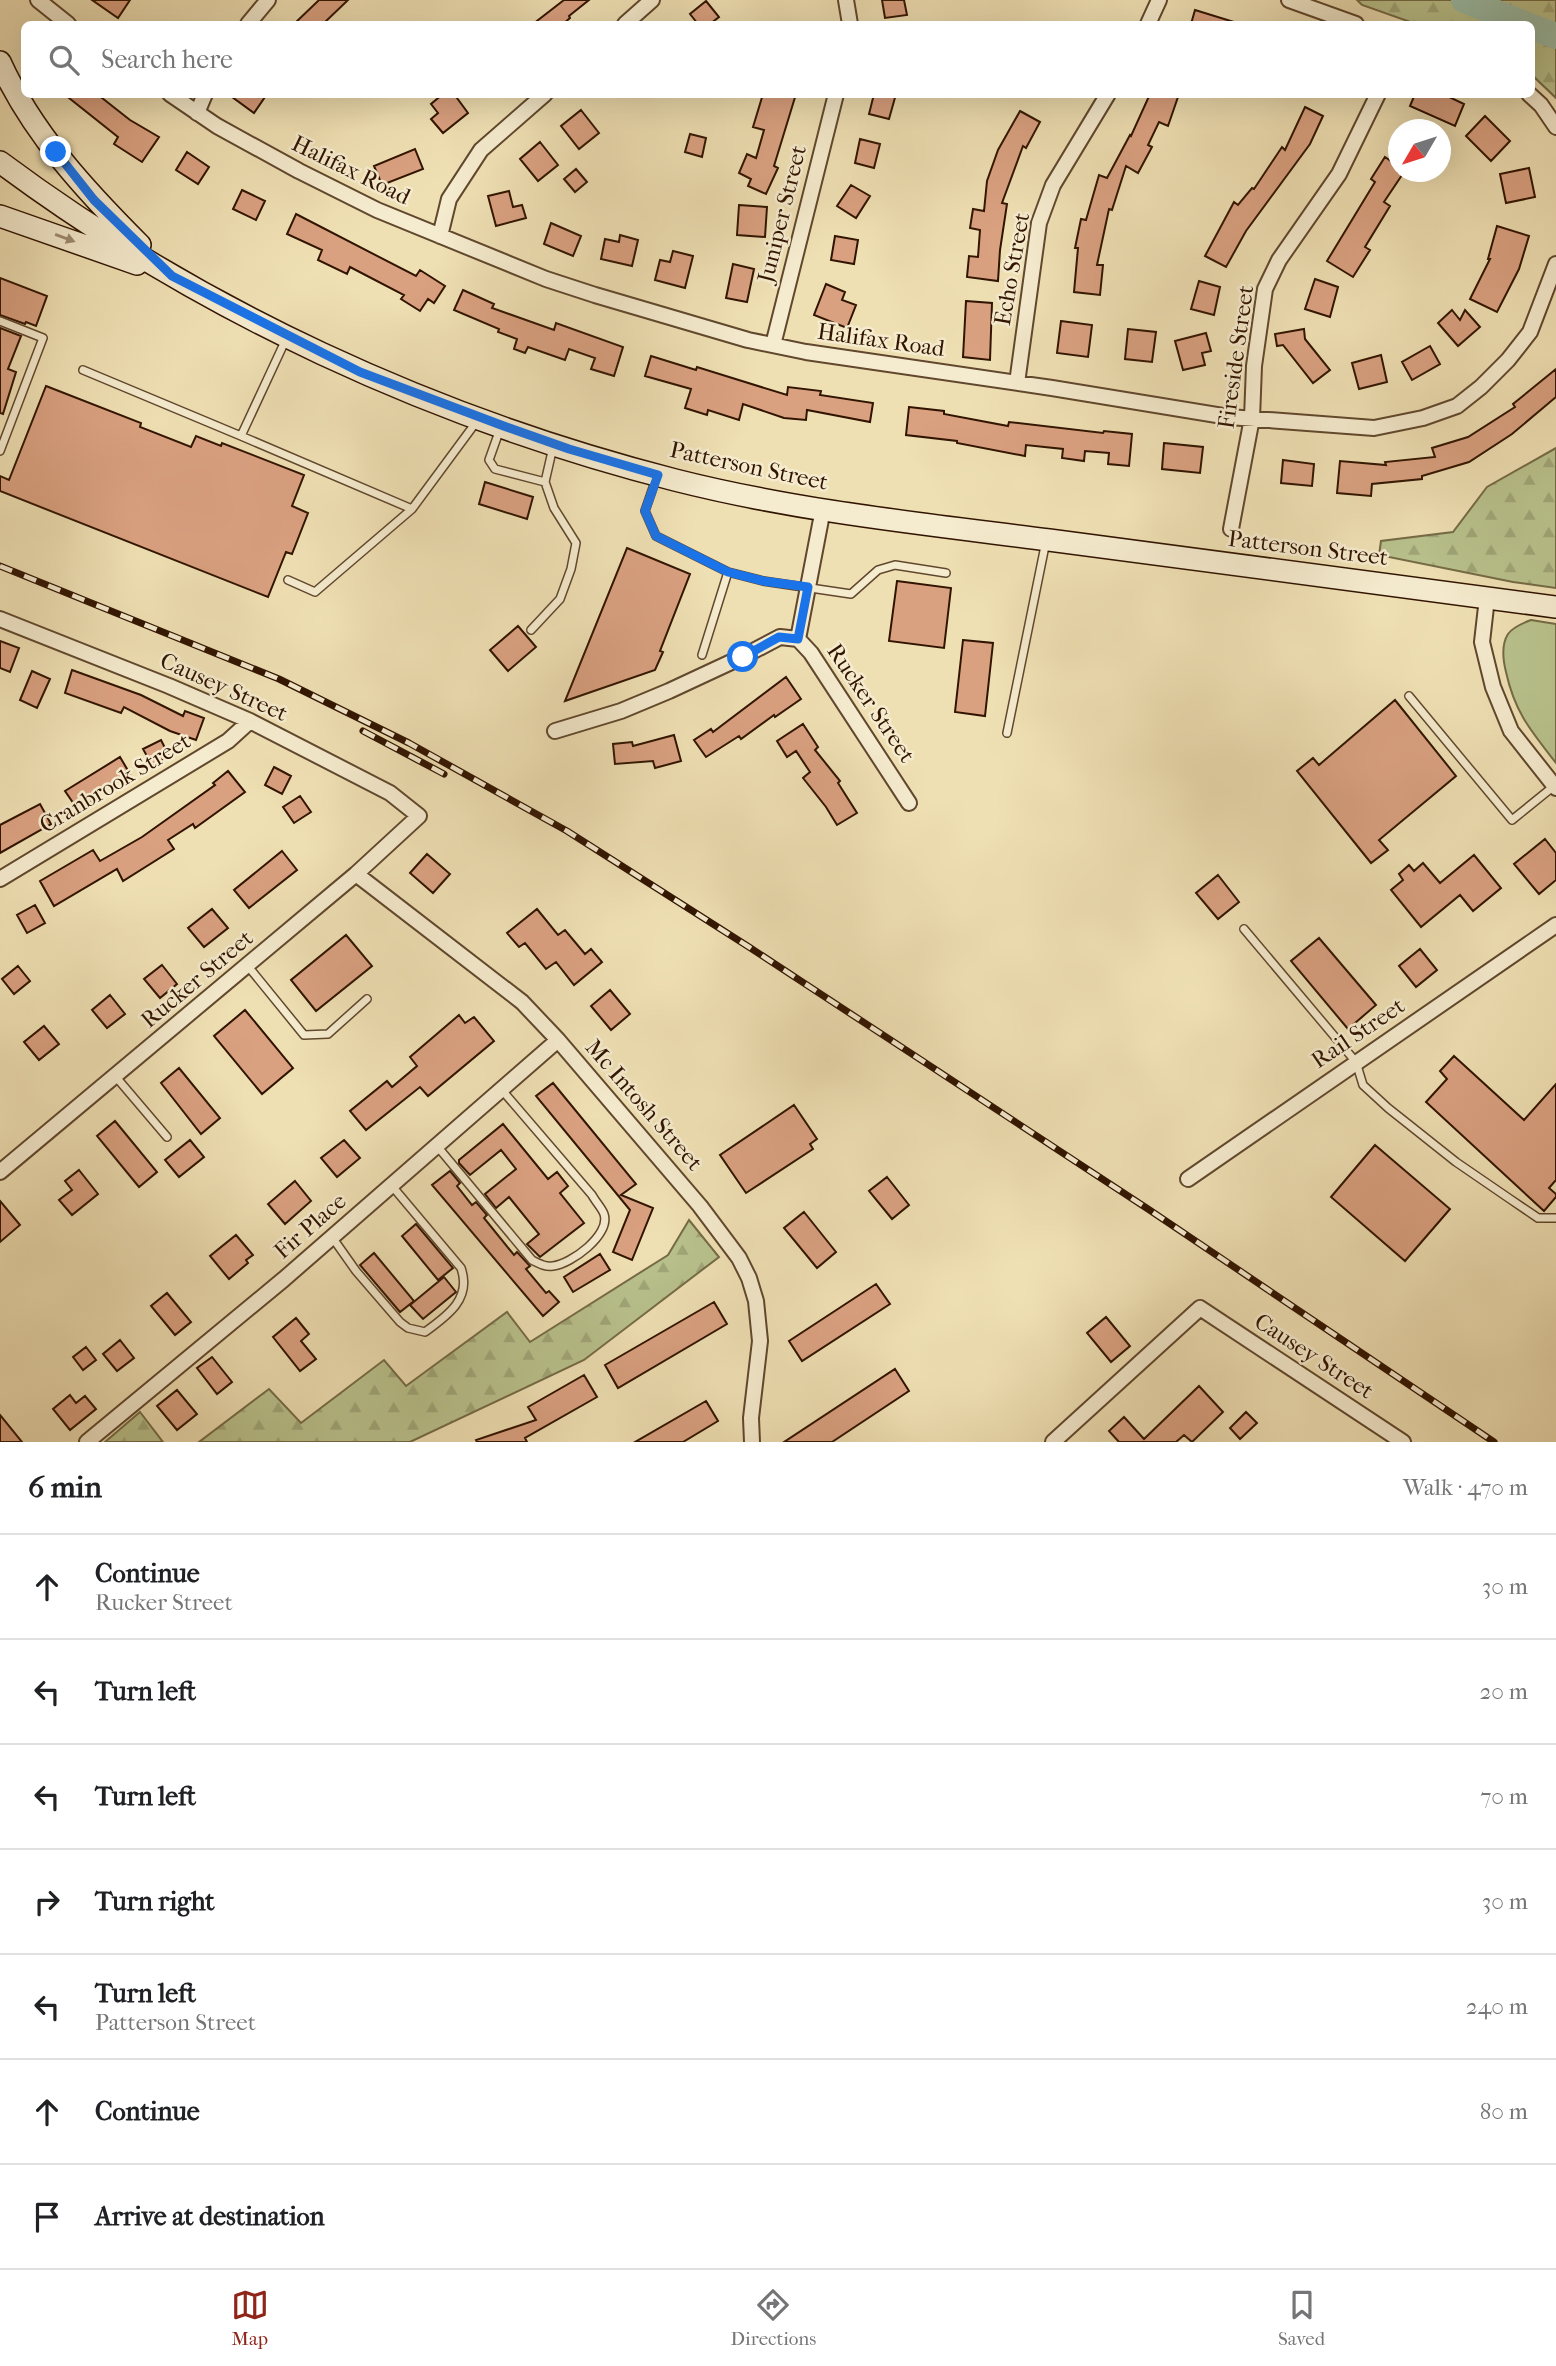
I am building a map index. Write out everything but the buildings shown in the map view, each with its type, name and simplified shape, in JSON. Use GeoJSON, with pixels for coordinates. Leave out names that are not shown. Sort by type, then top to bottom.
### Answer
{"type":"FeatureCollection","features":[{"type":"Feature","properties":{"kind":"main road"},"geometry":{"type":"LineString","coordinates":[[0,62],[29,113],[63,162],[94,200],[172,276]]}},
{"type":"Feature","properties":{"kind":"main road","name":"Patterson Street"},"geometry":{"type":"LineString","coordinates":[[0,162],[172,276],[360,372],[480,418],[658,475],[823,509],[1556,607]]}},
{"type":"Feature","properties":{"kind":"main road"},"geometry":{"type":"LineString","coordinates":[[0,216],[172,276]]}},
{"type":"Feature","properties":{"kind":"street"},"geometry":{"type":"LineString","coordinates":[[38,0],[64,21]]}},
{"type":"Feature","properties":{"kind":"street"},"geometry":{"type":"LineString","coordinates":[[250,21],[268,0]]}},
{"type":"Feature","properties":{"kind":"street"},"geometry":{"type":"LineString","coordinates":[[628,21],[652,0]]}},
{"type":"Feature","properties":{"kind":"street"},"geometry":{"type":"LineString","coordinates":[[846,0],[850,21]]}},
{"type":"Feature","properties":{"kind":"street"},"geometry":{"type":"LineString","coordinates":[[1149,21],[1159,0]]}},
{"type":"Feature","properties":{"kind":"street"},"geometry":{"type":"LineString","coordinates":[[1289,0],[1348,21]]}},
{"type":"Feature","properties":{"kind":"street","name":"Halifax Road"},"geometry":{"type":"LineString","coordinates":[[176,98],[299,172],[377,210],[595,295],[806,352],[1229,417],[1374,428],[1423,418],[1457,406],[1508,360],[1530,332],[1556,264]]}},
{"type":"Feature","properties":{"kind":"street"},"geometry":{"type":"LineString","coordinates":[[197,113],[203,98]]}},
{"type":"Feature","properties":{"kind":"street"},"geometry":{"type":"LineString","coordinates":[[440,236],[449,199],[481,150],[540,98]]}},
{"type":"Feature","properties":{"kind":"street","name":"Juniper Street"},"geometry":{"type":"LineString","coordinates":[[773,345],[835,98]]}},
{"type":"Feature","properties":{"kind":"street","name":"Echo Street"},"geometry":{"type":"LineString","coordinates":[[1017,383],[1039,223],[1053,185],[1105,98]]}},
{"type":"Feature","properties":{"kind":"street","name":"Fireside Street"},"geometry":{"type":"LineString","coordinates":[[1231,529],[1252,418],[1254,366],[1265,289],[1279,260],[1339,174],[1376,98]]}},
{"type":"Feature","properties":{"kind":"street"},"geometry":{"type":"LineString","coordinates":[[1533,98],[1553,121]]}},
{"type":"Feature","properties":{"kind":"street"},"geometry":{"type":"LineString","coordinates":[[798,639],[823,509]]}},
{"type":"Feature","properties":{"kind":"street"},"geometry":{"type":"LineString","coordinates":[[1487,598],[1482,642],[1493,687],[1511,731],[1555,787]]}},
{"type":"Feature","properties":{"kind":"street","name":"Causey Street"},"geometry":{"type":"LineString","coordinates":[[0,619],[250,721],[390,793],[419,816]]}},
{"type":"Feature","properties":{"kind":"street","name":"Rucker Street"},"geometry":{"type":"LineString","coordinates":[[555,731],[621,711],[743,657],[779,637],[798,639],[811,653],[909,803]]}},
{"type":"Feature","properties":{"kind":"street","name":"Cranbrook Street"},"geometry":{"type":"LineString","coordinates":[[0,879],[228,741],[250,721]]}},
{"type":"Feature","properties":{"kind":"street","name":"Rucker Street"},"geometry":{"type":"LineString","coordinates":[[0,1172],[356,874],[419,816]]}},
{"type":"Feature","properties":{"kind":"street","name":"Mc Intosh Street"},"geometry":{"type":"LineString","coordinates":[[356,874],[522,1002],[558,1040],[700,1206],[739,1258],[750,1278],[756,1301],[760,1340],[751,1418],[752,1442]]}},
{"type":"Feature","properties":{"kind":"street","name":"Rail Street"},"geometry":{"type":"LineString","coordinates":[[1188,1179],[1556,925]]}},
{"type":"Feature","properties":{"kind":"street","name":"Fir Place"},"geometry":{"type":"LineString","coordinates":[[87,1442],[332,1237],[558,1040]]}},
{"type":"Feature","properties":{"kind":"street","name":"Causey Street"},"geometry":{"type":"LineString","coordinates":[[1053,1442],[1200,1308],[1403,1442]]}},
{"type":"Feature","properties":{"kind":"lane"},"geometry":{"type":"LineString","coordinates":[[0,321],[43,338],[0,451]]}},
{"type":"Feature","properties":{"kind":"lane"},"geometry":{"type":"LineString","coordinates":[[241,436],[288,336]]}},
{"type":"Feature","properties":{"kind":"lane"},"geometry":{"type":"LineString","coordinates":[[83,370],[412,509]]}},
{"type":"Feature","properties":{"kind":"lane"},"geometry":{"type":"LineString","coordinates":[[288,580],[315,592],[412,509],[480,418]]}},
{"type":"Feature","properties":{"kind":"lane"},"geometry":{"type":"LineString","coordinates":[[501,425],[489,460],[495,469],[545,482]]}},
{"type":"Feature","properties":{"kind":"lane"},"geometry":{"type":"LineString","coordinates":[[531,630],[561,599],[576,543],[554,508],[545,482],[554,443]]}},
{"type":"Feature","properties":{"kind":"lane"},"geometry":{"type":"LineString","coordinates":[[658,475],[645,511],[656,536],[728,572],[763,581],[851,594],[878,570],[895,565],[946,573]]}},
{"type":"Feature","properties":{"kind":"lane"},"geometry":{"type":"LineString","coordinates":[[1007,733],[1046,540]]}},
{"type":"Feature","properties":{"kind":"lane"},"geometry":{"type":"LineString","coordinates":[[702,655],[728,572]]}},
{"type":"Feature","properties":{"kind":"lane"},"geometry":{"type":"LineString","coordinates":[[1409,696],[1512,820],[1555,787]]}},
{"type":"Feature","properties":{"kind":"lane"},"geometry":{"type":"LineString","coordinates":[[1244,929],[1356,1062],[1363,1085],[1446,1154],[1538,1217],[1556,1218]]}},
{"type":"Feature","properties":{"kind":"lane"},"geometry":{"type":"LineString","coordinates":[[247,965],[304,1035],[328,1034],[367,999]]}},
{"type":"Feature","properties":{"kind":"lane"},"geometry":{"type":"LineString","coordinates":[[116,1077],[167,1137]]}},
{"type":"Feature","properties":{"kind":"lane"},"geometry":{"type":"LineString","coordinates":[[436,1146],[532,1260],[544,1266],[571,1262],[595,1240],[605,1225],[604,1214],[592,1195],[501,1089]]}},
{"type":"Feature","properties":{"kind":"lane"},"geometry":{"type":"LineString","coordinates":[[332,1237],[356,1271],[408,1328],[425,1332],[446,1317],[463,1292],[465,1280],[461,1268],[391,1185]]}},
{"type":"Feature","properties":{"kind":"green space"},"geometry":{"type":"Polygon","coordinates":[[[1357,0],[1556,0],[1556,98],[1535,78],[1535,21],[1407,21],[1362,5],[1357,0]]]}},
{"type":"Feature","properties":{"kind":"green space"},"geometry":{"type":"Polygon","coordinates":[[[1556,448],[1556,588],[1379,555],[1381,541],[1453,532],[1487,487],[1556,448]]]}},
{"type":"Feature","properties":{"kind":"green space"},"geometry":{"type":"Polygon","coordinates":[[[1531,620],[1556,624],[1556,763],[1519,710],[1504,663],[1508,634],[1515,627],[1531,620]]]}},
{"type":"Feature","properties":{"kind":"green space"},"geometry":{"type":"Polygon","coordinates":[[[689,1220],[719,1257],[584,1360],[410,1442],[199,1442],[269,1389],[301,1423],[384,1360],[406,1386],[507,1312],[530,1342],[668,1255],[689,1220]]]}},
{"type":"Feature","properties":{"kind":"green space"},"geometry":{"type":"Polygon","coordinates":[[[140,1412],[163,1442],[105,1442],[140,1412]]]}},
{"type":"Feature","properties":{"kind":"waterway"},"geometry":{"type":"LineString","coordinates":[[1464,0],[1517,21]]}},
{"type":"Feature","properties":{"kind":"waterway"},"geometry":{"type":"LineString","coordinates":[[1535,28],[1556,36]]}},
{"type":"Feature","properties":{"kind":"railway"},"geometry":{"type":"LineString","coordinates":[[0,566],[279,679],[409,743],[567,831],[1148,1209],[1494,1442]]}},
{"type":"Feature","properties":{"kind":"railway"},"geometry":{"type":"LineString","coordinates":[[363,731],[444,774]]}},
{"type":"Feature","properties":{"kind":"route"},"geometry":{"type":"LineString","coordinates":[[56,152],[94,200],[172,276],[360,372],[446,406],[569,449],[658,475],[645,511],[656,536],[728,572],[763,581],[808,587],[798,639],[779,637],[743,657]]}}]}
